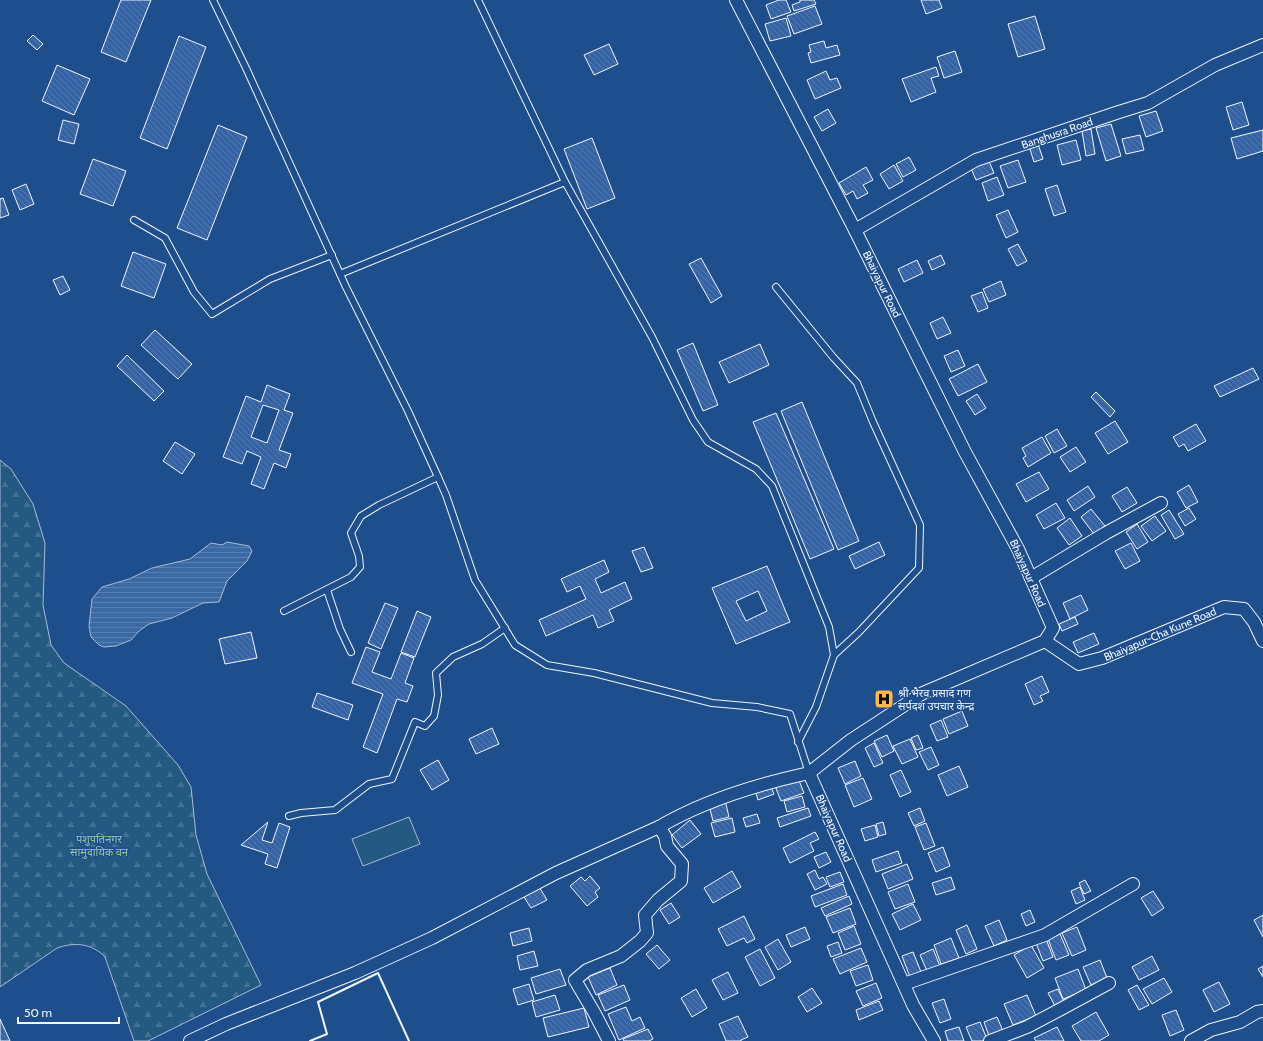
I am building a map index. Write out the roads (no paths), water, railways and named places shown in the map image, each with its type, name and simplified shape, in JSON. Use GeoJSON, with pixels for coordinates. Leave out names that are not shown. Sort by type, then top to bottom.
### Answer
{"type":"FeatureCollection","features":[{"type":"Feature","properties":{"kind":"street","name":"Bhaiyapur Road"},"geometry":{"type":"LineString","coordinates":[[736,0],[855,230],[965,452],[1018,549],[1052,628],[1045,642]]}},
{"type":"Feature","properties":{"kind":"street","name":"Banghusra Road"},"geometry":{"type":"LineString","coordinates":[[855,230],[976,160],[1148,103],[1215,65],[1263,45]]}},
{"type":"Feature","properties":{"kind":"street"},"geometry":{"type":"LineString","coordinates":[[1031,578],[1106,533],[1161,503]]}},
{"type":"Feature","properties":{"kind":"street","name":"Bhaiyapur-Cha Kune Road"},"geometry":{"type":"LineString","coordinates":[[1045,642],[1079,664],[1102,658],[1224,607],[1244,609],[1254,622],[1263,641]]}},
{"type":"Feature","properties":{"kind":"street"},"geometry":{"type":"LineString","coordinates":[[190,1041],[226,1024],[355,973],[432,938],[556,873],[659,827],[674,818],[701,806],[745,791],[809,773],[851,740],[923,693],[1045,642]]}},
{"type":"Feature","properties":{"kind":"street","name":"Bhaiyapur Road"},"geometry":{"type":"LineString","coordinates":[[809,773],[913,1005],[934,1041]]}},
{"type":"Feature","properties":{"kind":"street"},"geometry":{"type":"LineString","coordinates":[[609,1041],[575,980],[587,970],[621,956],[640,941],[647,933],[645,915],[658,900],[682,881],[682,864],[667,846],[665,836],[659,827]]}},
{"type":"Feature","properties":{"kind":"street"},"geometry":{"type":"LineString","coordinates":[[904,984],[1045,935],[1133,884]]}},
{"type":"Feature","properties":{"kind":"street"},"geometry":{"type":"LineString","coordinates":[[990,1041],[1027,1026],[1109,983]]}},
{"type":"Feature","properties":{"kind":"street"},"geometry":{"type":"LineString","coordinates":[[1191,1041],[1211,1030],[1240,1022],[1257,1012],[1263,1011]]}},
{"type":"Feature","properties":{"kind":"lane"},"geometry":{"type":"LineString","coordinates":[[213,0],[246,68],[340,274],[408,411],[438,477],[446,495],[476,580],[515,644],[547,665],[594,674],[712,703],[756,707],[790,714],[809,773]]}},
{"type":"Feature","properties":{"kind":"lane"},"geometry":{"type":"LineString","coordinates":[[478,0],[564,182],[652,337],[693,420],[708,442],[756,469],[772,486],[829,627],[834,655]]}},
{"type":"Feature","properties":{"kind":"lane"},"geometry":{"type":"LineString","coordinates":[[340,274],[564,182]]}},
{"type":"Feature","properties":{"kind":"lane"},"geometry":{"type":"LineString","coordinates":[[134,220],[165,238],[194,292],[212,314],[270,279],[332,255]]}},
{"type":"Feature","properties":{"kind":"lane"},"geometry":{"type":"LineString","coordinates":[[776,287],[833,357],[857,383],[876,429],[920,525],[919,568],[859,632],[834,655],[816,707],[798,742]]}},
{"type":"Feature","properties":{"kind":"lane"},"geometry":{"type":"LineString","coordinates":[[284,611],[351,577],[360,567],[359,556],[351,533],[361,516],[378,505],[438,477]]}},
{"type":"Feature","properties":{"kind":"lane"},"geometry":{"type":"LineString","coordinates":[[327,590],[340,629],[351,652]]}},
{"type":"Feature","properties":{"kind":"lane"},"geometry":{"type":"LineString","coordinates":[[289,816],[301,813],[335,810],[369,784],[392,779],[415,722],[425,726],[434,716],[438,695],[436,673],[454,657],[482,644],[505,628]]}},
{"type":"Feature","properties":{"kind":"place","name":"श्री भैरव प्रसाद गण सर्पदश उपचार केन्द्र"},"geometry":{"type":"Point","coordinates":[884,699]}},
{"type":"Feature","properties":{"kind":"park label","name":"पशुपतिनगर सामुदायिक वन"},"geometry":{"type":"Point","coordinates":[99,845]}}]}
